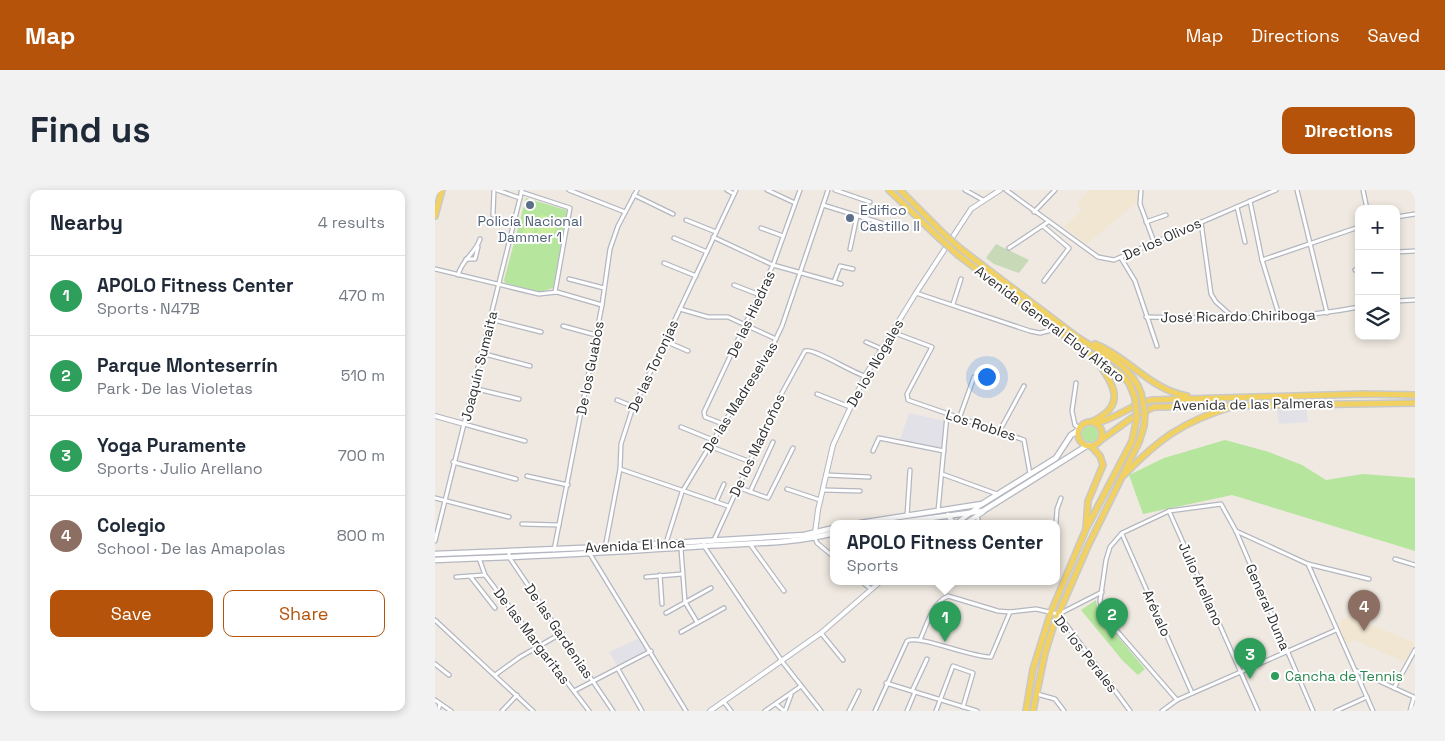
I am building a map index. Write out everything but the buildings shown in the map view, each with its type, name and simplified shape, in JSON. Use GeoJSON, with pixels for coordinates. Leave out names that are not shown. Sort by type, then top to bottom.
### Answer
{"type":"FeatureCollection","features":[{"type":"Feature","properties":{"kind":"main road"},"geometry":{"type":"LineString","coordinates":[[435,216],[442,190]]}},
{"type":"Feature","properties":{"kind":"main road","name":"Avenida General Eloy Alfaro"},"geometry":{"type":"LineString","coordinates":[[889,190],[958,255],[1093,356],[1122,375],[1129,383],[1135,398],[1137,418],[1132,441],[1086,529],[1051,612],[1033,669],[1026,711]]}},
{"type":"Feature","properties":{"kind":"main road","name":"Avenida General Eloy Alfaro"},"geometry":{"type":"LineString","coordinates":[[900,190],[961,249],[1075,335],[1128,372],[1141,393],[1145,413],[1144,426],[1139,442],[1120,478],[1058,614],[1045,653],[1033,711]]}},
{"type":"Feature","properties":{"kind":"main road"},"geometry":{"type":"LineString","coordinates":[[1086,341],[1116,354],[1161,387],[1175,393],[1197,398]]}},
{"type":"Feature","properties":{"kind":"main road"},"geometry":{"type":"LineString","coordinates":[[1093,356],[1111,381],[1115,397],[1108,413],[1094,423],[1102,432],[1101,440]]}},
{"type":"Feature","properties":{"kind":"main road","name":"Avenida de las Palmeras"},"geometry":{"type":"LineString","coordinates":[[982,504],[1056,458],[1071,435],[1084,423],[1113,419],[1145,402],[1197,398],[1415,395]]}},
{"type":"Feature","properties":{"kind":"main road","name":"Avenida de las Palmeras"},"geometry":{"type":"LineString","coordinates":[[975,514],[1101,440],[1149,408],[1415,403]]}},
{"type":"Feature","properties":{"kind":"main road"},"geometry":{"type":"LineString","coordinates":[[1120,478],[1146,452],[1170,433],[1193,419],[1239,405]]}},
{"type":"Feature","properties":{"kind":"main road"},"geometry":{"type":"LineString","coordinates":[[1079,429],[1080,440],[1090,446],[1100,456],[1103,465],[1089,501],[1086,529]]}},
{"type":"Feature","properties":{"kind":"main road"},"geometry":{"type":"LineString","coordinates":[[884,520],[982,504]]}},
{"type":"Feature","properties":{"kind":"main road"},"geometry":{"type":"LineString","coordinates":[[917,520],[975,514]]}},
{"type":"Feature","properties":{"kind":"main road"},"geometry":{"type":"LineString","coordinates":[[947,516],[950,520]]}},
{"type":"Feature","properties":{"kind":"main road","name":"Avenida El Inca"},"geometry":{"type":"LineString","coordinates":[[435,560],[590,554],[681,548],[704,544],[714,540],[815,535],[830,529]]}},
{"type":"Feature","properties":{"kind":"main road","name":"Avenida El Inca"},"geometry":{"type":"LineString","coordinates":[[435,554],[665,544],[750,544],[830,533]]}},
{"type":"Feature","properties":{"kind":"street"},"geometry":{"type":"LineString","coordinates":[[493,215],[496,190],[520,198]]}},
{"type":"Feature","properties":{"kind":"street"},"geometry":{"type":"LineString","coordinates":[[569,190],[577,191],[625,212]]}},
{"type":"Feature","properties":{"kind":"street","name":"De los Guabos"},"geometry":{"type":"LineString","coordinates":[[554,550],[602,305],[610,249],[625,212],[637,190]]}},
{"type":"Feature","properties":{"kind":"street"},"geometry":{"type":"LineString","coordinates":[[727,190],[735,192]]}},
{"type":"Feature","properties":{"kind":"street"},"geometry":{"type":"LineString","coordinates":[[767,190],[795,203]]}},
{"type":"Feature","properties":{"kind":"street","name":"De las Hiedras"},"geometry":{"type":"LineString","coordinates":[[723,424],[705,417],[703,412],[760,295],[800,190]]}},
{"type":"Feature","properties":{"kind":"street","name":"De las Madreselvas"},"geometry":{"type":"LineString","coordinates":[[665,544],[682,492],[776,339],[828,190]]}},
{"type":"Feature","properties":{"kind":"street"},"geometry":{"type":"LineString","coordinates":[[835,190],[870,202]]}},
{"type":"Feature","properties":{"kind":"street"},"geometry":{"type":"LineString","coordinates":[[965,190],[983,200]]}},
{"type":"Feature","properties":{"kind":"street","name":"De los Nogales"},"geometry":{"type":"LineString","coordinates":[[815,535],[833,445],[865,376],[971,209],[1000,190]]}},
{"type":"Feature","properties":{"kind":"street","name":"De los Olivos"},"geometry":{"type":"LineString","coordinates":[[1006,190],[1098,258],[1114,260],[1274,190]]}},
{"type":"Feature","properties":{"kind":"street"},"geometry":{"type":"LineString","coordinates":[[1034,212],[1055,190]]}},
{"type":"Feature","properties":{"kind":"street"},"geometry":{"type":"LineString","coordinates":[[1141,190],[1139,202],[1154,242]]}},
{"type":"Feature","properties":{"kind":"street"},"geometry":{"type":"LineString","coordinates":[[1297,190],[1327,314]]}},
{"type":"Feature","properties":{"kind":"street"},"geometry":{"type":"LineString","coordinates":[[1363,190],[1366,205]]}},
{"type":"Feature","properties":{"kind":"street"},"geometry":{"type":"LineString","coordinates":[[522,191],[570,208],[555,292]]}},
{"type":"Feature","properties":{"kind":"street","name":"Joaquín Sumaita"},"geometry":{"type":"LineString","coordinates":[[435,541],[453,462],[522,191]]}},
{"type":"Feature","properties":{"kind":"street","name":"De las Toronjas"},"geometry":{"type":"LineString","coordinates":[[605,553],[620,469],[621,444],[635,407],[735,192]]}},
{"type":"Feature","properties":{"kind":"street"},"geometry":{"type":"LineString","coordinates":[[634,195],[673,214]]}},
{"type":"Feature","properties":{"kind":"street"},"geometry":{"type":"LineString","coordinates":[[1250,201],[1262,260],[1279,315]]}},
{"type":"Feature","properties":{"kind":"street"},"geometry":{"type":"LineString","coordinates":[[823,205],[881,223]]}},
{"type":"Feature","properties":{"kind":"street"},"geometry":{"type":"LineString","coordinates":[[1237,207],[1245,242]]}},
{"type":"Feature","properties":{"kind":"street"},"geometry":{"type":"LineString","coordinates":[[1400,216],[1415,214]]}},
{"type":"Feature","properties":{"kind":"street"},"geometry":{"type":"LineString","coordinates":[[1145,222],[1166,215]]}},
{"type":"Feature","properties":{"kind":"street"},"geometry":{"type":"LineString","coordinates":[[850,248],[857,216]]}},
{"type":"Feature","properties":{"kind":"street"},"geometry":{"type":"LineString","coordinates":[[686,220],[716,232]]}},
{"type":"Feature","properties":{"kind":"street"},"geometry":{"type":"LineString","coordinates":[[1009,248],[1048,222]]}},
{"type":"Feature","properties":{"kind":"street"},"geometry":{"type":"LineString","coordinates":[[1201,222],[1211,294],[1215,302],[1234,318]]}},
{"type":"Feature","properties":{"kind":"street"},"geometry":{"type":"LineString","coordinates":[[1043,226],[1069,248],[1044,281]]}},
{"type":"Feature","properties":{"kind":"street"},"geometry":{"type":"LineString","coordinates":[[761,228],[783,236]]}},
{"type":"Feature","properties":{"kind":"street"},"geometry":{"type":"LineString","coordinates":[[1262,260],[1355,228]]}},
{"type":"Feature","properties":{"kind":"street"},"geometry":{"type":"LineString","coordinates":[[713,237],[773,265],[841,284]]}},
{"type":"Feature","properties":{"kind":"street"},"geometry":{"type":"LineString","coordinates":[[674,238],[707,252]]}},
{"type":"Feature","properties":{"kind":"street"},"geometry":{"type":"LineString","coordinates":[[466,258],[476,258],[480,239]]}},
{"type":"Feature","properties":{"kind":"street"},"geometry":{"type":"LineString","coordinates":[[458,275],[466,258],[478,246]]}},
{"type":"Feature","properties":{"kind":"street"},"geometry":{"type":"LineString","coordinates":[[1400,252],[1415,251]]}},
{"type":"Feature","properties":{"kind":"street"},"geometry":{"type":"LineString","coordinates":[[1121,258],[1135,281],[1157,346]]}},
{"type":"Feature","properties":{"kind":"street"},"geometry":{"type":"LineString","coordinates":[[664,263],[696,276]]}},
{"type":"Feature","properties":{"kind":"street"},"geometry":{"type":"LineString","coordinates":[[834,282],[841,266],[853,269]]}},
{"type":"Feature","properties":{"kind":"street"},"geometry":{"type":"LineString","coordinates":[[435,269],[542,295],[555,292],[602,305]]}},
{"type":"Feature","properties":{"kind":"street"},"geometry":{"type":"LineString","coordinates":[[569,279],[604,288]]}},
{"type":"Feature","properties":{"kind":"street"},"geometry":{"type":"LineString","coordinates":[[953,304],[961,279]]}},
{"type":"Feature","properties":{"kind":"street"},"geometry":{"type":"LineString","coordinates":[[734,285],[760,295]]}},
{"type":"Feature","properties":{"kind":"street"},"geometry":{"type":"LineString","coordinates":[[916,293],[953,304],[1030,332],[1040,333],[1057,329]]}},
{"type":"Feature","properties":{"kind":"street"},"geometry":{"type":"LineString","coordinates":[[1400,301],[1415,300]]}},
{"type":"Feature","properties":{"kind":"street","name":"José Ricardo Chiriboga"},"geometry":{"type":"LineString","coordinates":[[1146,317],[1234,318],[1327,314],[1355,308]]}},
{"type":"Feature","properties":{"kind":"street"},"geometry":{"type":"LineString","coordinates":[[680,309],[708,316],[725,316],[776,339]]}},
{"type":"Feature","properties":{"kind":"street"},"geometry":{"type":"LineString","coordinates":[[490,319],[541,332]]}},
{"type":"Feature","properties":{"kind":"street"},"geometry":{"type":"LineString","coordinates":[[563,326],[595,335]]}},
{"type":"Feature","properties":{"kind":"street","name":"Los Robles"},"geometry":{"type":"LineString","coordinates":[[892,332],[931,345],[932,350],[906,398],[947,415],[1024,440],[1031,474]]}},
{"type":"Feature","properties":{"kind":"street"},"geometry":{"type":"LineString","coordinates":[[665,341],[688,351]]}},
{"type":"Feature","properties":{"kind":"street"},"geometry":{"type":"LineString","coordinates":[[866,342],[882,349]]}},
{"type":"Feature","properties":{"kind":"street","name":"De los Madroños"},"geometry":{"type":"LineString","coordinates":[[714,540],[748,461],[805,351],[813,350],[850,371],[865,376]]}},
{"type":"Feature","properties":{"kind":"street"},"geometry":{"type":"LineString","coordinates":[[481,353],[529,366]]}},
{"type":"Feature","properties":{"kind":"street"},"geometry":{"type":"LineString","coordinates":[[959,419],[974,378]]}},
{"type":"Feature","properties":{"kind":"street"},"geometry":{"type":"LineString","coordinates":[[1076,383],[1073,419],[1079,429]]}},
{"type":"Feature","properties":{"kind":"street"},"geometry":{"type":"LineString","coordinates":[[999,432],[1024,386]]}},
{"type":"Feature","properties":{"kind":"street"},"geometry":{"type":"LineString","coordinates":[[473,388],[519,399]]}},
{"type":"Feature","properties":{"kind":"street"},"geometry":{"type":"LineString","coordinates":[[817,394],[850,407]]}},
{"type":"Feature","properties":{"kind":"street"},"geometry":{"type":"LineString","coordinates":[[617,400],[635,407]]}},
{"type":"Feature","properties":{"kind":"street"},"geometry":{"type":"LineString","coordinates":[[938,512],[947,415]]}},
{"type":"Feature","properties":{"kind":"street"},"geometry":{"type":"LineString","coordinates":[[435,416],[525,441]]}},
{"type":"Feature","properties":{"kind":"street"},"geometry":{"type":"LineString","coordinates":[[681,427],[713,440]]}},
{"type":"Feature","properties":{"kind":"street"},"geometry":{"type":"LineString","coordinates":[[873,451],[879,438],[944,451]]}},
{"type":"Feature","properties":{"kind":"street"},"geometry":{"type":"LineString","coordinates":[[750,492],[773,442]]}},
{"type":"Feature","properties":{"kind":"street"},"geometry":{"type":"LineString","coordinates":[[709,446],[748,461]]}},
{"type":"Feature","properties":{"kind":"street"},"geometry":{"type":"LineString","coordinates":[[737,487],[768,498],[793,448]]}},
{"type":"Feature","properties":{"kind":"street"},"geometry":{"type":"LineString","coordinates":[[453,462],[516,479]]}},
{"type":"Feature","properties":{"kind":"street"},"geometry":{"type":"LineString","coordinates":[[620,469],[682,492],[728,506]]}},
{"type":"Feature","properties":{"kind":"street"},"geometry":{"type":"LineString","coordinates":[[907,517],[910,470]]}},
{"type":"Feature","properties":{"kind":"street"},"geometry":{"type":"LineString","coordinates":[[942,474],[997,494]]}},
{"type":"Feature","properties":{"kind":"street"},"geometry":{"type":"LineString","coordinates":[[826,475],[869,478]]}},
{"type":"Feature","properties":{"kind":"street"},"geometry":{"type":"LineString","coordinates":[[527,476],[567,484]]}},
{"type":"Feature","properties":{"kind":"street"},"geometry":{"type":"LineString","coordinates":[[716,502],[724,484]]}},
{"type":"Feature","properties":{"kind":"street"},"geometry":{"type":"LineString","coordinates":[[787,489],[821,500]]}},
{"type":"Feature","properties":{"kind":"street"},"geometry":{"type":"LineString","coordinates":[[823,490],[860,491]]}},
{"type":"Feature","properties":{"kind":"street"},"geometry":{"type":"LineString","coordinates":[[435,498],[509,517]]}},
{"type":"Feature","properties":{"kind":"street"},"geometry":{"type":"LineString","coordinates":[[1056,520],[1057,509],[1061,498]]}},
{"type":"Feature","properties":{"kind":"street","name":"Avenida de las Palmeras"},"geometry":{"type":"LineString","coordinates":[[969,520],[982,504]]}},
{"type":"Feature","properties":{"kind":"street","name":"General Duma"},"geometry":{"type":"LineString","coordinates":[[1169,511],[1221,504],[1236,531],[1313,711]]}},
{"type":"Feature","properties":{"kind":"street"},"geometry":{"type":"LineString","coordinates":[[1169,511],[1122,533],[1110,547],[1106,560],[1103,592],[1100,601],[1104,616],[1177,700]]}},
{"type":"Feature","properties":{"kind":"street","name":"Julio Arellano"},"geometry":{"type":"LineString","coordinates":[[1169,511],[1258,711]]}},
{"type":"Feature","properties":{"kind":"street"},"geometry":{"type":"LineString","coordinates":[[975,514],[978,520]]}},
{"type":"Feature","properties":{"kind":"street","name":"Avenida de las Palmeras"},"geometry":{"type":"LineString","coordinates":[[963,520],[975,514]]}},
{"type":"Feature","properties":{"kind":"street"},"geometry":{"type":"LineString","coordinates":[[522,524],[559,525]]}},
{"type":"Feature","properties":{"kind":"street"},"geometry":{"type":"LineString","coordinates":[[1236,531],[1308,564],[1369,579]]}},
{"type":"Feature","properties":{"kind":"street","name":"Arévalo"},"geometry":{"type":"LineString","coordinates":[[1122,533],[1192,693]]}},
{"type":"Feature","properties":{"kind":"street"},"geometry":{"type":"LineString","coordinates":[[815,535],[817,543],[830,554]]}},
{"type":"Feature","properties":{"kind":"street"},"geometry":{"type":"LineString","coordinates":[[704,544],[782,661],[821,711]]}},
{"type":"Feature","properties":{"kind":"street"},"geometry":{"type":"LineString","coordinates":[[750,544],[784,591]]}},
{"type":"Feature","properties":{"kind":"street"},"geometry":{"type":"LineString","coordinates":[[681,548],[685,602],[697,622]]}},
{"type":"Feature","properties":{"kind":"street"},"geometry":{"type":"LineString","coordinates":[[509,551],[509,557]]}},
{"type":"Feature","properties":{"kind":"street"},"geometry":{"type":"LineString","coordinates":[[590,554],[686,711]]}},
{"type":"Feature","properties":{"kind":"street","name":"De las Gardenias"},"geometry":{"type":"LineString","coordinates":[[509,557],[613,711]]}},
{"type":"Feature","properties":{"kind":"street","name":"De las Margaritas"},"geometry":{"type":"LineString","coordinates":[[479,558],[485,575],[589,711]]}},
{"type":"Feature","properties":{"kind":"street"},"geometry":{"type":"LineString","coordinates":[[1395,559],[1415,565]]}},
{"type":"Feature","properties":{"kind":"street"},"geometry":{"type":"LineString","coordinates":[[1308,564],[1373,711]]}},
{"type":"Feature","properties":{"kind":"street"},"geometry":{"type":"LineString","coordinates":[[646,576],[682,574]]}},
{"type":"Feature","properties":{"kind":"street"},"geometry":{"type":"LineString","coordinates":[[456,577],[485,575]]}},
{"type":"Feature","properties":{"kind":"street"},"geometry":{"type":"LineString","coordinates":[[470,576],[495,608]]}},
{"type":"Feature","properties":{"kind":"street"},"geometry":{"type":"LineString","coordinates":[[660,576],[662,604]]}},
{"type":"Feature","properties":{"kind":"street"},"geometry":{"type":"LineString","coordinates":[[865,585],[871,590]]}},
{"type":"Feature","properties":{"kind":"street"},"geometry":{"type":"LineString","coordinates":[[710,711],[821,633],[877,585]]}},
{"type":"Feature","properties":{"kind":"street"},"geometry":{"type":"LineString","coordinates":[[666,613],[711,588]]}},
{"type":"Feature","properties":{"kind":"street"},"geometry":{"type":"LineString","coordinates":[[1058,614],[1103,592]]}},
{"type":"Feature","properties":{"kind":"street","name":"De los Perales"},"geometry":{"type":"LineString","coordinates":[[920,640],[936,608],[943,598],[948,596],[987,609],[1010,612],[1033,609],[1058,614],[1061,621],[1130,711]]}},
{"type":"Feature","properties":{"kind":"street"},"geometry":{"type":"LineString","coordinates":[[681,632],[724,608]]}},
{"type":"Feature","properties":{"kind":"street"},"geometry":{"type":"LineString","coordinates":[[875,711],[904,643],[912,638],[991,657],[1010,612]]}},
{"type":"Feature","properties":{"kind":"street"},"geometry":{"type":"LineString","coordinates":[[435,620],[533,711]]}},
{"type":"Feature","properties":{"kind":"street"},"geometry":{"type":"LineString","coordinates":[[1162,711],[1177,700],[1192,693],[1336,630]]}},
{"type":"Feature","properties":{"kind":"street"},"geometry":{"type":"LineString","coordinates":[[495,675],[520,657],[541,647],[562,633]]}},
{"type":"Feature","properties":{"kind":"street"},"geometry":{"type":"LineString","coordinates":[[821,633],[843,660]]}},
{"type":"Feature","properties":{"kind":"street"},"geometry":{"type":"LineString","coordinates":[[1394,688],[1415,650]]}},
{"type":"Feature","properties":{"kind":"street"},"geometry":{"type":"LineString","coordinates":[[574,691],[651,651]]}},
{"type":"Feature","properties":{"kind":"street"},"geometry":{"type":"LineString","coordinates":[[907,711],[927,658]]}},
{"type":"Feature","properties":{"kind":"street"},"geometry":{"type":"LineString","coordinates":[[435,664],[449,675]]}},
{"type":"Feature","properties":{"kind":"street"},"geometry":{"type":"LineString","coordinates":[[936,711],[953,666],[973,674],[965,708]]}},
{"type":"Feature","properties":{"kind":"street"},"geometry":{"type":"LineString","coordinates":[[617,669],[642,711]]}},
{"type":"Feature","properties":{"kind":"street"},"geometry":{"type":"LineString","coordinates":[[1356,671],[1414,697],[1410,711]]}},
{"type":"Feature","properties":{"kind":"street"},"geometry":{"type":"LineString","coordinates":[[886,683],[977,711]]}},
{"type":"Feature","properties":{"kind":"street"},"geometry":{"type":"LineString","coordinates":[[765,711],[801,686]]}},
{"type":"Feature","properties":{"kind":"street"},"geometry":{"type":"LineString","coordinates":[[849,711],[859,691]]}},
{"type":"Feature","properties":{"kind":"street"},"geometry":{"type":"LineString","coordinates":[[776,704],[785,711],[791,694]]}},
{"type":"Feature","properties":{"kind":"street"},"geometry":{"type":"LineString","coordinates":[[1036,694],[1055,699],[1064,711]]}},
{"type":"Feature","properties":{"kind":"street"},"geometry":{"type":"LineString","coordinates":[[502,711],[517,696]]}},
{"type":"Feature","properties":{"kind":"street"},"geometry":{"type":"LineString","coordinates":[[1336,711],[1367,697]]}},
{"type":"Feature","properties":{"kind":"street"},"geometry":{"type":"LineString","coordinates":[[435,700],[451,711]]}},
{"type":"Feature","properties":{"kind":"street"},"geometry":{"type":"LineString","coordinates":[[724,702],[731,711]]}},
{"type":"Feature","properties":{"kind":"street"},"geometry":{"type":"LineString","coordinates":[[438,711],[440,704]]}},
{"type":"Feature","properties":{"kind":"street"},"geometry":{"type":"LineString","coordinates":[[815,711],[817,706]]}},
{"type":"Feature","properties":{"kind":"shaded area"},"geometry":{"type":"Polygon","coordinates":[[[1089,190],[1139,190],[1137,202],[1087,244],[1064,227],[1082,210],[1077,203],[1089,190]]]}},
{"type":"Feature","properties":{"kind":"shaded area"},"geometry":{"type":"Polygon","coordinates":[[[1306,408],[1308,422],[1279,424],[1277,410],[1306,408]]]}},
{"type":"Feature","properties":{"kind":"shaded area"},"geometry":{"type":"Polygon","coordinates":[[[909,413],[944,421],[942,448],[900,440],[909,413]]]}},
{"type":"Feature","properties":{"kind":"shaded area"},"geometry":{"type":"Polygon","coordinates":[[[1366,606],[1360,620],[1415,643],[1405,662],[1354,640],[1346,644],[1338,623],[1366,606]]]}},
{"type":"Feature","properties":{"kind":"shaded area"},"geometry":{"type":"Polygon","coordinates":[[[640,638],[648,651],[618,667],[609,652],[640,638]]]}},
{"type":"Feature","properties":{"kind":"green space"},"geometry":{"type":"Polygon","coordinates":[[[526,198],[566,210],[567,213],[553,288],[540,292],[505,283],[504,280],[526,198]]]}},
{"type":"Feature","properties":{"kind":"green space"},"geometry":{"type":"Polygon","coordinates":[[[541,215],[558,219],[552,244],[535,240],[541,215]]]}},
{"type":"Feature","properties":{"kind":"green space"},"geometry":{"type":"Polygon","coordinates":[[[526,220],[536,222],[532,239],[522,236],[526,220]]]}},
{"type":"Feature","properties":{"kind":"green space"},"geometry":{"type":"Polygon","coordinates":[[[996,244],[1029,260],[1019,273],[994,264],[986,258],[996,244]]]}},
{"type":"Feature","properties":{"kind":"green space"},"geometry":{"type":"Polygon","coordinates":[[[1087,426],[1093,426],[1098,431],[1096,440],[1087,442],[1082,437],[1082,431],[1087,426]]]}},
{"type":"Feature","properties":{"kind":"green space"},"geometry":{"type":"Polygon","coordinates":[[[1225,440],[1269,452],[1302,465],[1326,480],[1363,474],[1415,478],[1415,551],[1232,495],[1143,514],[1129,475],[1164,458],[1225,440]]]}},
{"type":"Feature","properties":{"kind":"green space"},"geometry":{"type":"Polygon","coordinates":[[[1096,600],[1098,613],[1145,669],[1138,675],[1123,661],[1081,610],[1096,600]]]}},
{"type":"Feature","properties":{"kind":"place","name":"Policía Nacional Dammer 1"},"geometry":{"type":"Point","coordinates":[530,205]}},
{"type":"Feature","properties":{"kind":"place","name":"Edifico Castillo II"},"geometry":{"type":"Point","coordinates":[850,218]}},
{"type":"Feature","properties":{"kind":"place","name":"Colegio"},"geometry":{"type":"Point","coordinates":[1364,631]}},
{"type":"Feature","properties":{"kind":"place","name":"Parque Monteserrín"},"geometry":{"type":"Point","coordinates":[1112,639]}},
{"type":"Feature","properties":{"kind":"place","name":"APOLO Fitness Center"},"geometry":{"type":"Point","coordinates":[945,642]}},
{"type":"Feature","properties":{"kind":"place","name":"Cancha de Tennis"},"geometry":{"type":"Point","coordinates":[1275,676]}},
{"type":"Feature","properties":{"kind":"place","name":"Yoga Puramente"},"geometry":{"type":"Point","coordinates":[1250,679]}}]}
